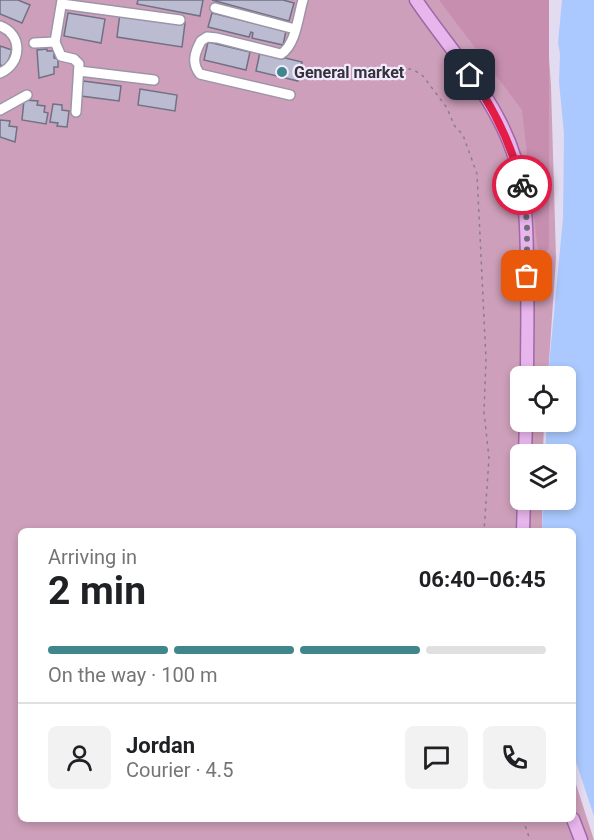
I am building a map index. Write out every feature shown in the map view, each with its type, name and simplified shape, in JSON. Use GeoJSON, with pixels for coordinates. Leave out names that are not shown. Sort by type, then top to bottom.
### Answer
{"type":"FeatureCollection","features":[{"type":"Feature","properties":{"kind":"main road"},"geometry":{"type":"LineString","coordinates":[[416,0],[489,101],[505,133],[515,161],[523,189],[527,222],[527,366]]}},
{"type":"Feature","properties":{"kind":"main road"},"geometry":{"type":"LineString","coordinates":[[523,528],[524,510]]}},
{"type":"Feature","properties":{"kind":"main road"},"geometry":{"type":"LineString","coordinates":[[574,822],[581,840]]}},
{"type":"Feature","properties":{"kind":"street"},"geometry":{"type":"LineString","coordinates":[[290,95],[200,74],[195,67],[194,60],[201,41],[207,37],[281,54],[288,48],[303,0]]}},
{"type":"Feature","properties":{"kind":"street"},"geometry":{"type":"LineString","coordinates":[[76,112],[80,71],[77,61],[61,56],[55,42],[62,2],[180,20]]}},
{"type":"Feature","properties":{"kind":"street"},"geometry":{"type":"LineString","coordinates":[[215,8],[295,29]]}},
{"type":"Feature","properties":{"kind":"street"},"geometry":{"type":"LineString","coordinates":[[0,26],[7,28],[12,34],[18,48],[12,65],[0,73]]}},
{"type":"Feature","properties":{"kind":"street"},"geometry":{"type":"LineString","coordinates":[[34,43],[55,42]]}},
{"type":"Feature","properties":{"kind":"street"},"geometry":{"type":"LineString","coordinates":[[80,71],[154,80]]}},
{"type":"Feature","properties":{"kind":"street"},"geometry":{"type":"LineString","coordinates":[[0,111],[27,95]]}},
{"type":"Feature","properties":{"kind":"path"},"geometry":{"type":"LineString","coordinates":[[401,67],[414,70],[423,76],[447,108],[454,125],[463,135],[477,174],[486,359],[484,412],[489,458],[484,528]]}},
{"type":"Feature","properties":{"kind":"path"},"geometry":{"type":"LineString","coordinates":[[525,822],[530,840]]}},
{"type":"Feature","properties":{"kind":"shaded area"},"geometry":{"type":"Polygon","coordinates":[[[0,0],[545,0],[551,86],[556,258],[549,366],[510,366],[510,432],[544,432],[543,444],[510,444],[510,510],[542,510],[542,528],[18,528],[18,822],[576,822],[576,784],[594,840],[0,840],[0,0]]]}},
{"type":"Feature","properties":{"kind":"shaded area"},"geometry":{"type":"Polygon","coordinates":[[[439,0],[549,0],[549,248],[539,261],[522,110],[439,0]]]}},
{"type":"Feature","properties":{"kind":"water"},"geometry":{"type":"Polygon","coordinates":[[[562,0],[594,0],[594,816],[576,762],[576,528],[542,528],[543,510],[576,510],[576,444],[546,444],[546,432],[576,432],[576,366],[549,366],[563,218],[564,134],[559,82],[558,43],[562,0]]]}},
{"type":"Feature","properties":{"kind":"building"},"geometry":{"type":"Polygon","coordinates":[[[0,0],[18,0],[30,5],[22,23],[0,14],[0,0]]]}},
{"type":"Feature","properties":{"kind":"building"},"geometry":{"type":"Polygon","coordinates":[[[138,0],[203,0],[200,16],[137,4],[138,0]]]}},
{"type":"Feature","properties":{"kind":"building"},"geometry":{"type":"Polygon","coordinates":[[[212,0],[283,0],[294,3],[289,21],[212,0]]]}},
{"type":"Feature","properties":{"kind":"building"},"geometry":{"type":"Polygon","coordinates":[[[68,13],[105,19],[101,43],[64,36],[68,13]]]}},
{"type":"Feature","properties":{"kind":"building"},"geometry":{"type":"Polygon","coordinates":[[[120,13],[185,23],[182,47],[117,37],[120,13]]]}},
{"type":"Feature","properties":{"kind":"building"},"geometry":{"type":"Polygon","coordinates":[[[212,13],[286,31],[283,45],[252,38],[253,33],[251,32],[249,37],[208,27],[212,13]]]}},
{"type":"Feature","properties":{"kind":"building"},"geometry":{"type":"Polygon","coordinates":[[[208,42],[250,52],[246,70],[204,60],[208,42]]]}},
{"type":"Feature","properties":{"kind":"building"},"geometry":{"type":"Polygon","coordinates":[[[0,46],[12,50],[6,67],[0,65],[0,46]]]}},
{"type":"Feature","properties":{"kind":"building"},"geometry":{"type":"Polygon","coordinates":[[[47,49],[47,51],[54,51],[54,58],[58,59],[58,67],[54,67],[54,74],[39,78],[37,50],[47,49]]]}},
{"type":"Feature","properties":{"kind":"building"},"geometry":{"type":"Polygon","coordinates":[[[260,52],[302,62],[298,81],[256,71],[260,52]]]}},
{"type":"Feature","properties":{"kind":"building"},"geometry":{"type":"Polygon","coordinates":[[[83,81],[121,86],[119,101],[81,96],[83,81]]]}},
{"type":"Feature","properties":{"kind":"building"},"geometry":{"type":"Polygon","coordinates":[[[140,89],[177,95],[175,111],[138,105],[140,89]]]}},
{"type":"Feature","properties":{"kind":"building"},"geometry":{"type":"Polygon","coordinates":[[[24,100],[38,101],[37,105],[45,106],[44,112],[48,113],[46,124],[22,120],[24,100]]]}},
{"type":"Feature","properties":{"kind":"building"},"geometry":{"type":"Polygon","coordinates":[[[53,104],[62,105],[62,110],[69,111],[67,127],[57,126],[58,123],[50,122],[53,104]]]}},
{"type":"Feature","properties":{"kind":"building"},"geometry":{"type":"Polygon","coordinates":[[[0,120],[10,121],[9,126],[17,127],[15,142],[0,137],[0,120]]]}},
{"type":"Feature","properties":{"kind":"way so far"},"geometry":{"type":"LineString","coordinates":[[522,185],[527,222],[527,276]]}},
{"type":"Feature","properties":{"kind":"place","name":"General market"},"geometry":{"type":"Point","coordinates":[282,72]}},
{"type":"Feature","properties":{"kind":"route"},"geometry":{"type":"LineString","coordinates":[[470,75],[489,101],[500,122],[522,185]]}}]}
